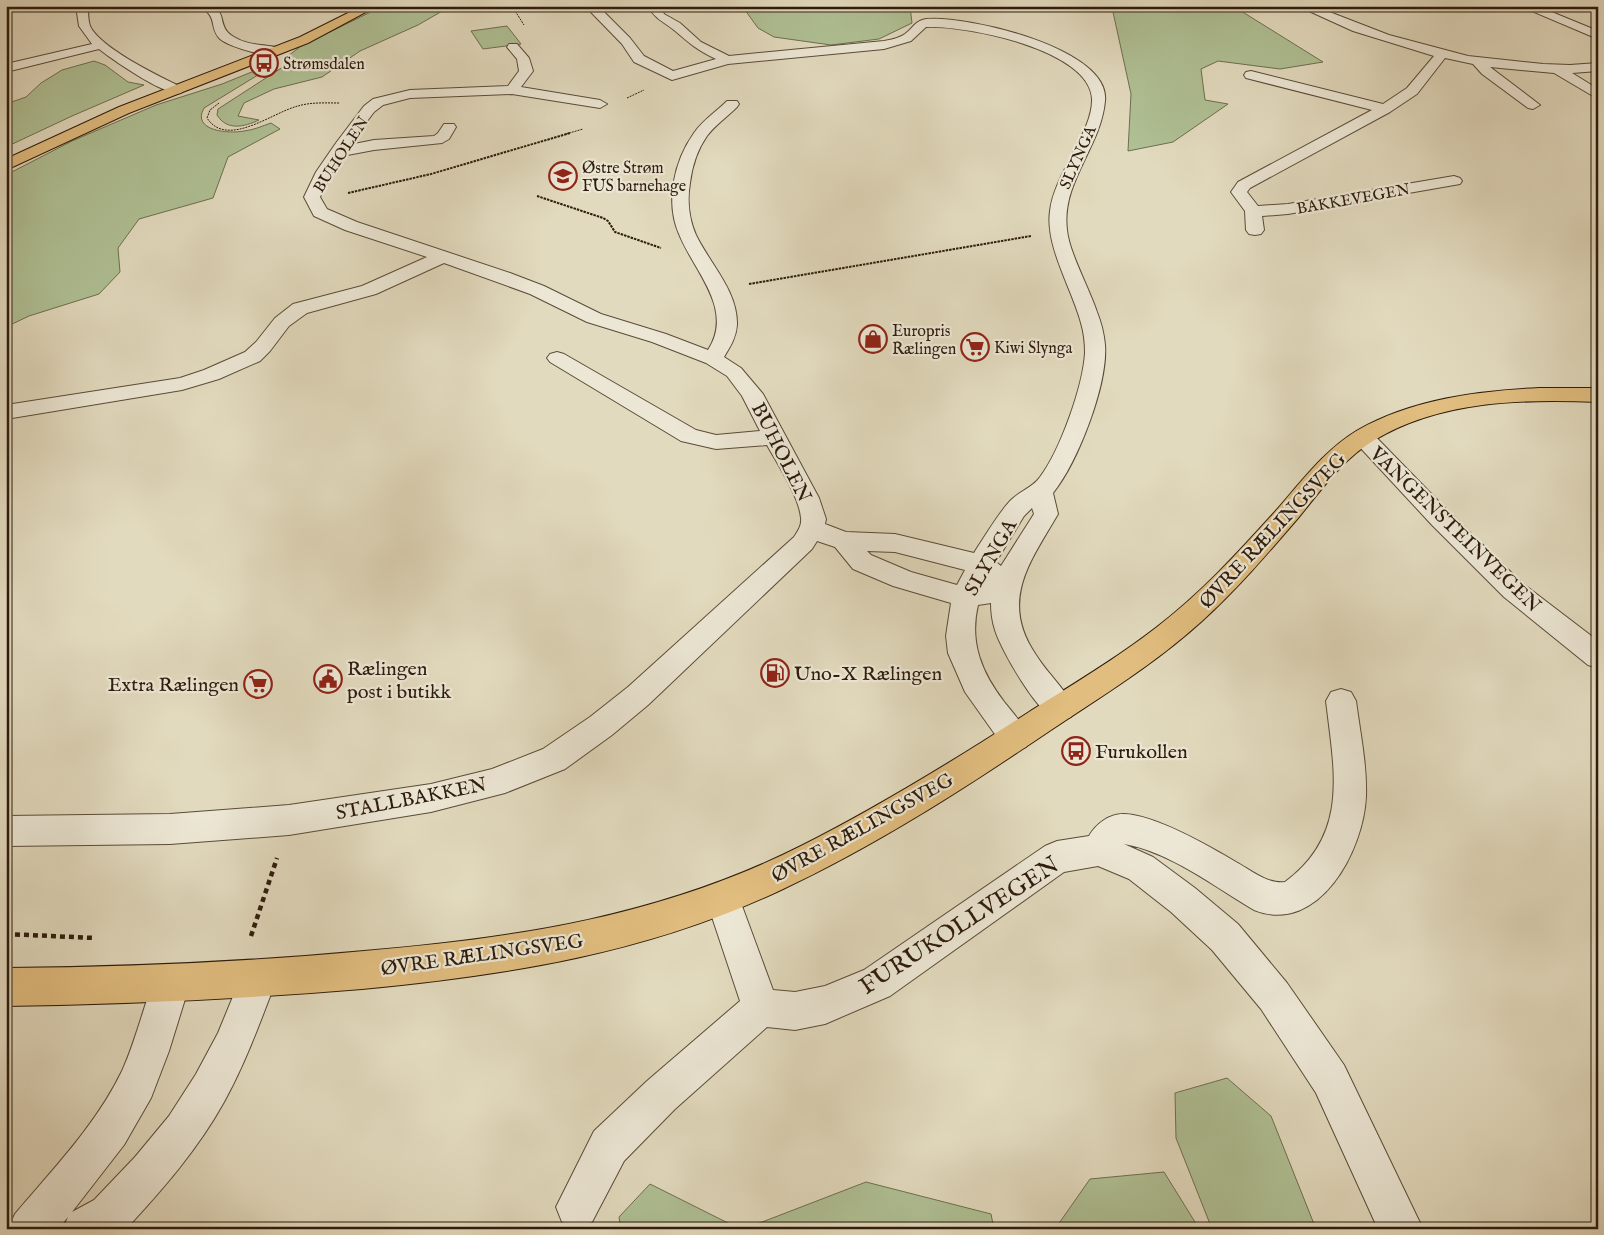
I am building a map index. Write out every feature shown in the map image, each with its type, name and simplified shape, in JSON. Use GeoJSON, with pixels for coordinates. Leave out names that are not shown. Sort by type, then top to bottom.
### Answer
{"type":"FeatureCollection","features":[{"type":"Feature","properties":{"kind":"main road"},"geometry":{"type":"LineString","coordinates":[[6,165],[104,119],[326,30],[371,6]]}},
{"type":"Feature","properties":{"kind":"main road","name":"ØVRE RÆLINGSVEG"},"geometry":{"type":"LineString","coordinates":[[6,987],[171,983],[350,971],[515,952],[615,933],[672,918],[772,878],[835,845],[1015,738],[1152,646],[1214,594],[1240,568],[1328,468],[1363,437],[1399,419],[1420,412],[1482,398],[1536,394],[1598,394]]}},
{"type":"Feature","properties":{"kind":"street"},"geometry":{"type":"LineString","coordinates":[[82,6],[83,22],[87,31],[102,45],[176,90]]}},
{"type":"Feature","properties":{"kind":"street"},"geometry":{"type":"LineString","coordinates":[[206,6],[214,12],[221,33],[245,45],[276,51]]}},
{"type":"Feature","properties":{"kind":"street"},"geometry":{"type":"LineString","coordinates":[[591,6],[626,42],[639,59],[672,76]]}},
{"type":"Feature","properties":{"kind":"street"},"geometry":{"type":"LineString","coordinates":[[654,6],[660,16],[676,26],[697,45],[727,60]]}},
{"type":"Feature","properties":{"kind":"street"},"geometry":{"type":"LineString","coordinates":[[1304,6],[1382,38],[1441,55],[1479,63],[1558,70],[1598,67]]}},
{"type":"Feature","properties":{"kind":"street"},"geometry":{"type":"LineString","coordinates":[[1526,6],[1588,31]]}},
{"type":"Feature","properties":{"kind":"street","name":"SLYNGA"},"geometry":{"type":"LineString","coordinates":[[672,76],[727,60],[884,45],[908,37],[923,18],[1025,39],[1053,50],[1086,72],[1095,83],[1100,96],[1096,112],[1091,128],[1061,189],[1058,210],[1058,233],[1089,315],[1095,346],[1094,372],[1068,446],[1047,484],[1041,491],[1020,505],[981,564],[966,597],[961,621],[960,640],[964,659],[971,677],[984,700],[1015,738]]}},
{"type":"Feature","properties":{"kind":"street"},"geometry":{"type":"LineString","coordinates":[[1556,32],[1588,31],[1598,21]]}},
{"type":"Feature","properties":{"kind":"street"},"geometry":{"type":"LineString","coordinates":[[6,68],[102,45]]}},
{"type":"Feature","properties":{"kind":"street"},"geometry":{"type":"LineString","coordinates":[[512,90],[526,71],[523,58],[514,48]]}},
{"type":"Feature","properties":{"kind":"street"},"geometry":{"type":"LineString","coordinates":[[1255,230],[1253,211],[1239,192],[1244,185],[1385,109],[1412,91],[1441,55]]}},
{"type":"Feature","properties":{"kind":"street"},"geometry":{"type":"LineString","coordinates":[[1479,63],[1533,105]]}},
{"type":"Feature","properties":{"kind":"street"},"geometry":{"type":"LineString","coordinates":[[1558,70],[1598,95]]}},
{"type":"Feature","properties":{"kind":"street"},"geometry":{"type":"LineString","coordinates":[[1251,75],[1385,109]]}},
{"type":"Feature","properties":{"kind":"street","name":"BUHOLEN"},"geometry":{"type":"LineString","coordinates":[[608,104],[512,90],[410,94],[378,102],[369,109],[337,152],[324,172],[312,197],[320,212],[351,226],[537,290],[594,318],[659,338],[713,359],[734,372],[752,394],[807,498],[814,519],[812,529],[844,541],[895,543],[981,564],[994,574],[1006,590],[966,597],[902,579],[862,562],[844,541]]}},
{"type":"Feature","properties":{"kind":"street"},"geometry":{"type":"LineString","coordinates":[[713,359],[724,340],[727,325],[723,303],[718,289],[684,228],[680,194],[681,184],[691,152],[697,140],[708,125],[732,104]]}},
{"type":"Feature","properties":{"kind":"street"},"geometry":{"type":"LineString","coordinates":[[337,152],[374,145],[437,140],[444,136],[449,127]]}},
{"type":"Feature","properties":{"kind":"street","name":"BAKKEVEGEN"},"geometry":{"type":"LineString","coordinates":[[1253,211],[1288,208],[1454,181]]}},
{"type":"Feature","properties":{"kind":"street"},"geometry":{"type":"LineString","coordinates":[[6,412],[182,384],[228,369],[259,351],[274,330],[293,313],[368,290],[443,257]]}},
{"type":"Feature","properties":{"kind":"street"},"geometry":{"type":"LineString","coordinates":[[557,358],[689,436],[723,442],[774,437]]}},
{"type":"Feature","properties":{"kind":"street","name":"VANGENSTEINVEGEN"},"geometry":{"type":"LineString","coordinates":[[1363,437],[1513,590],[1598,657]]}},
{"type":"Feature","properties":{"kind":"street","name":"SLYNGA"},"geometry":{"type":"LineString","coordinates":[[1041,491],[1046,514],[1010,575],[1006,590],[1004,613],[1017,651],[1035,678],[1060,708]]}},
{"type":"Feature","properties":{"kind":"street","name":"STALLBAKKEN"},"geometry":{"type":"LineString","coordinates":[[6,832],[170,828],[289,820],[432,798],[494,784],[554,759],[601,726],[638,696],[760,585],[803,543],[812,529]]}},
{"type":"Feature","properties":{"kind":"street"},"geometry":{"type":"LineString","coordinates":[[1341,701],[1350,787],[1349,818],[1345,830],[1323,870],[1295,896],[1282,901],[1266,898],[1177,848],[1139,832],[1123,828],[1117,830],[1104,840],[1099,850],[1141,868],[1183,900],[1225,937],[1274,996],[1330,1079],[1401,1229]]}},
{"type":"Feature","properties":{"kind":"street","name":"FURUKOLLVEGEN"},"geometry":{"type":"LineString","coordinates":[[761,1008],[795,1011],[825,1005],[877,983],[1057,857],[1099,850]]}},
{"type":"Feature","properties":{"kind":"street"},"geometry":{"type":"LineString","coordinates":[[577,1207],[609,1146],[661,1096],[761,1008],[723,899]]}},
{"type":"Feature","properties":{"kind":"street"},"geometry":{"type":"LineString","coordinates":[[85,1229],[109,1215],[150,1172],[183,1130],[210,1088],[232,1046],[259,978]]}},
{"type":"Feature","properties":{"kind":"street"},"geometry":{"type":"LineString","coordinates":[[30,1229],[100,1145],[121,1113],[152,1049],[171,983]]}},
{"type":"Feature","properties":{"kind":"path"},"geometry":{"type":"LineString","coordinates":[[318,207],[345,194],[431,174],[569,134],[605,119],[608,104],[672,76]]}},
{"type":"Feature","properties":{"kind":"path"},"geometry":{"type":"LineString","coordinates":[[221,102],[210,110],[207,118],[212,126],[228,129],[257,124],[297,106],[378,102]]}},
{"type":"Feature","properties":{"kind":"path"},"geometry":{"type":"LineString","coordinates":[[537,196],[603,218],[608,221],[615,232],[639,241],[673,252],[698,253]]}},
{"type":"Feature","properties":{"kind":"path"},"geometry":{"type":"LineString","coordinates":[[718,289],[1058,233]]}},
{"type":"Feature","properties":{"kind":"path"},"geometry":{"type":"LineString","coordinates":[[251,936],[289,820]]}},
{"type":"Feature","properties":{"kind":"path"},"geometry":{"type":"LineString","coordinates":[[6,934],[95,938]]}},
{"type":"Feature","properties":{"kind":"green space"},"geometry":{"type":"Polygon","coordinates":[[[383,6],[451,6],[418,25],[360,51],[322,77],[274,89],[244,103],[238,116],[259,120],[242,126],[236,126],[226,124],[217,115],[218,109],[286,65],[290,61],[288,56],[301,46],[383,6]]]}},
{"type":"Feature","properties":{"kind":"green space"},"geometry":{"type":"Polygon","coordinates":[[[742,6],[910,6],[912,23],[879,39],[831,45],[774,37],[758,28],[742,6]]]}},
{"type":"Feature","properties":{"kind":"green space"},"geometry":{"type":"Polygon","coordinates":[[[1110,6],[1233,6],[1323,62],[1280,69],[1218,61],[1201,69],[1205,100],[1228,104],[1173,142],[1128,151],[1131,94],[1113,12],[1110,6]]]}},
{"type":"Feature","properties":{"kind":"green space"},"geometry":{"type":"Polygon","coordinates":[[[507,26],[521,44],[483,49],[471,31],[507,26]]]}},
{"type":"Feature","properties":{"kind":"green space"},"geometry":{"type":"Polygon","coordinates":[[[94,61],[105,65],[128,82],[144,85],[6,147],[6,104],[26,97],[41,83],[62,70],[94,61]]]}},
{"type":"Feature","properties":{"kind":"green space"},"geometry":{"type":"Polygon","coordinates":[[[274,63],[271,67],[204,108],[201,116],[203,122],[213,129],[237,132],[251,130],[271,123],[280,129],[228,157],[213,198],[139,219],[118,248],[120,272],[99,294],[29,316],[6,327],[6,175],[72,141],[156,105],[222,84],[274,63]]]}},
{"type":"Feature","properties":{"kind":"green space"},"geometry":{"type":"Polygon","coordinates":[[[1227,1078],[1271,1116],[1316,1229],[1212,1229],[1176,1138],[1175,1093],[1227,1078]]]}},
{"type":"Feature","properties":{"kind":"green space"},"geometry":{"type":"Polygon","coordinates":[[[1164,1172],[1195,1222],[1196,1229],[1055,1229],[1090,1179],[1164,1172]]]}},
{"type":"Feature","properties":{"kind":"green space"},"geometry":{"type":"Polygon","coordinates":[[[866,1182],[991,1214],[994,1229],[744,1229],[866,1182]]]}},
{"type":"Feature","properties":{"kind":"green space"},"geometry":{"type":"Polygon","coordinates":[[[650,1184],[740,1229],[621,1229],[619,1217],[650,1184]]]}},
{"type":"Feature","properties":{"kind":"place","name":"Strømsdalen"},"geometry":{"type":"Point","coordinates":[264,63]}},
{"type":"Feature","properties":{"kind":"place","name":"Østre Strøm FUS barnehage"},"geometry":{"type":"Point","coordinates":[563,176]}},
{"type":"Feature","properties":{"kind":"place","name":"Europris Rælingen"},"geometry":{"type":"Point","coordinates":[873,339]}},
{"type":"Feature","properties":{"kind":"place","name":"Kiwi Slynga"},"geometry":{"type":"Point","coordinates":[975,347]}},
{"type":"Feature","properties":{"kind":"place","name":"Uno-X Rælingen"},"geometry":{"type":"Point","coordinates":[775,673]}},
{"type":"Feature","properties":{"kind":"place","name":"Rælingen post i butikk"},"geometry":{"type":"Point","coordinates":[328,679]}},
{"type":"Feature","properties":{"kind":"place","name":"Extra Rælingen"},"geometry":{"type":"Point","coordinates":[258,684]}},
{"type":"Feature","properties":{"kind":"place","name":"Furukollen"},"geometry":{"type":"Point","coordinates":[1076,751]}}]}
